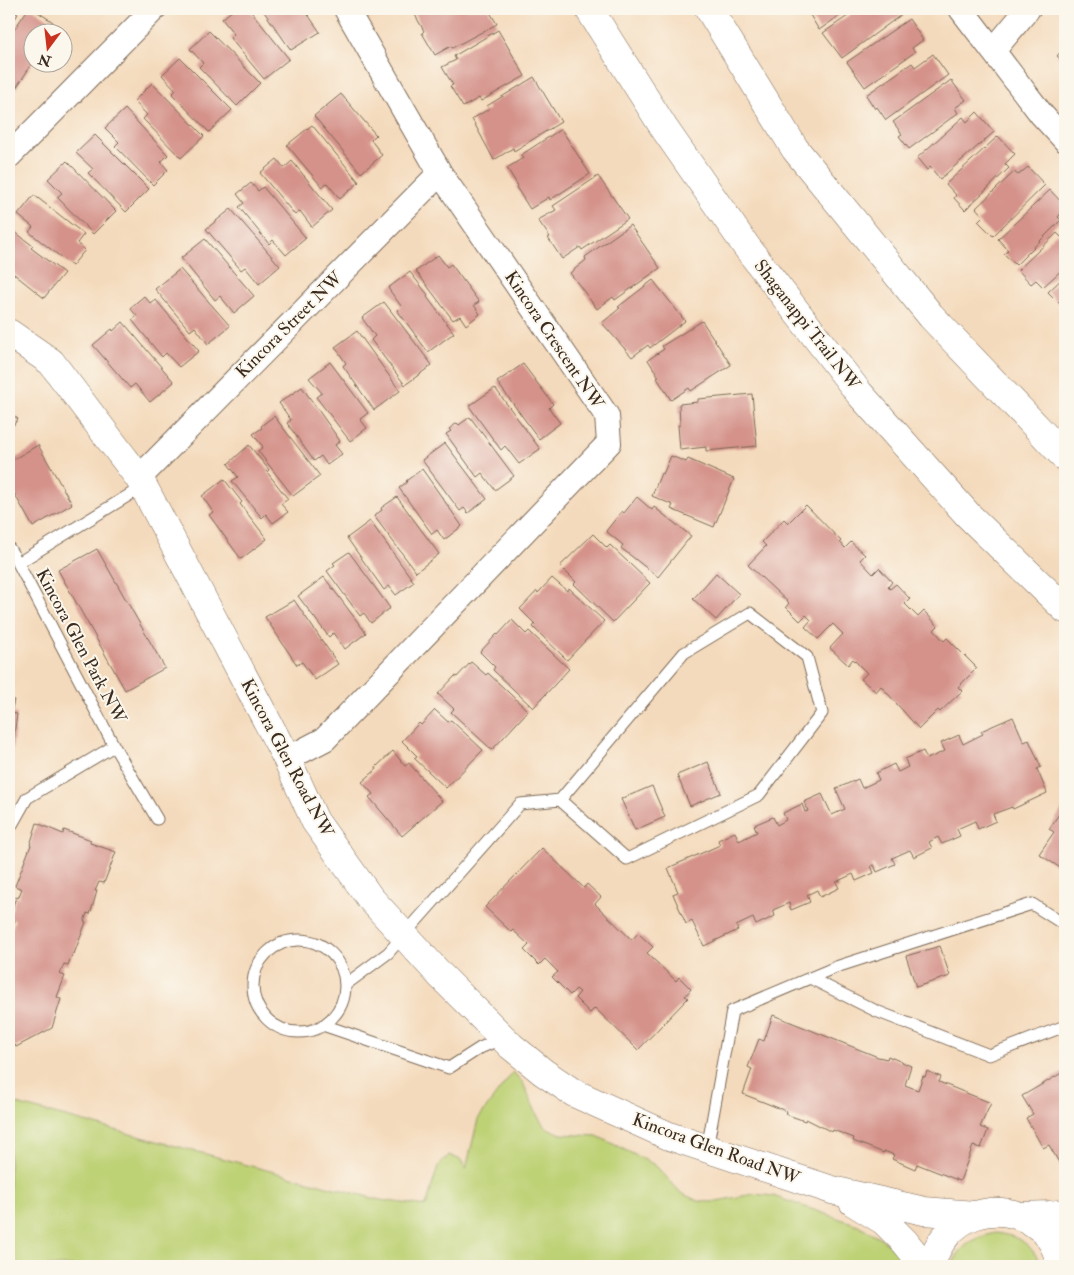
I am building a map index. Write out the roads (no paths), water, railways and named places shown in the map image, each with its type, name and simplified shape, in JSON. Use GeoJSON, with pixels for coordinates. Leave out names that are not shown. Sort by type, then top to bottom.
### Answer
{"type":"FeatureCollection","features":[{"type":"Feature","properties":{"kind":"street","name":"Kincora Crescent NW"},"geometry":{"type":"LineString","coordinates":[[287,758],[325,739],[609,443],[606,416],[440,173],[346,9]]}},
{"type":"Feature","properties":{"kind":"street","name":"Shaganappi Trail NW"},"geometry":{"type":"LineString","coordinates":[[589,9],[664,128],[746,246],[859,393],[968,515],[1065,609]]}},
{"type":"Feature","properties":{"kind":"street"},"geometry":{"type":"LineString","coordinates":[[709,9],[795,149],[931,316],[1065,457]]}},
{"type":"Feature","properties":{"kind":"street"},"geometry":{"type":"LineString","coordinates":[[961,9],[1042,115],[1065,140]]}},
{"type":"Feature","properties":{"kind":"street"},"geometry":{"type":"LineString","coordinates":[[993,51],[1028,9]]}},
{"type":"Feature","properties":{"kind":"street"},"geometry":{"type":"LineString","coordinates":[[9,156],[140,13]]}},
{"type":"Feature","properties":{"kind":"street","name":"Kincora Street NW"},"geometry":{"type":"LineString","coordinates":[[141,482],[440,173]]}},
{"type":"Feature","properties":{"kind":"street","name":"Kincora Glen Road NW"},"geometry":{"type":"LineString","coordinates":[[9,333],[51,362],[141,482],[287,758],[316,821],[370,898],[441,976],[503,1038],[543,1072],[574,1093],[669,1136],[832,1190],[924,1211],[975,1215]]}},
{"type":"Feature","properties":{"kind":"street","name":"Kincora Glen Road NW"},"geometry":{"type":"LineString","coordinates":[[832,1190],[884,1221],[905,1242],[924,1266]]}},
{"type":"Feature","properties":{"kind":"street"},"geometry":{"type":"LineString","coordinates":[[931,1266],[939,1243],[954,1226],[975,1215],[998,1211],[1020,1216],[1065,1213]]}},
{"type":"Feature","properties":{"kind":"street"},"geometry":{"type":"LineString","coordinates":[[1020,1216],[1040,1228],[1055,1245],[1062,1266]]}},
{"type":"Feature","properties":{"kind":"lane","name":"Kincora Glen Park NW"},"geometry":{"type":"LineString","coordinates":[[18,563],[141,482]]}},
{"type":"Feature","properties":{"kind":"lane","name":"Kincora Glen Park NW"},"geometry":{"type":"LineString","coordinates":[[9,548],[114,746],[157,819]]}},
{"type":"Feature","properties":{"kind":"lane"},"geometry":{"type":"LineString","coordinates":[[345,985],[388,953],[520,804],[560,800],[684,653],[750,613],[807,657],[822,712],[759,795],[627,859],[560,800]]}},
{"type":"Feature","properties":{"kind":"lane","name":"Kincora Glen Park NW"},"geometry":{"type":"LineString","coordinates":[[9,830],[27,798],[114,746]]}},
{"type":"Feature","properties":{"kind":"lane"},"geometry":{"type":"LineString","coordinates":[[707,1149],[732,1011],[836,967],[1032,904],[1065,925]]}},
{"type":"Feature","properties":{"kind":"lane"},"geometry":{"type":"LineString","coordinates":[[290,940],[306,940],[321,945],[334,955],[342,969],[345,985],[343,1000],[335,1014],[323,1025],[310,1031],[295,1032],[281,1028],[268,1021],[259,1010],[252,982],[256,968],[264,955],[275,946],[290,940]]}},
{"type":"Feature","properties":{"kind":"lane"},"geometry":{"type":"LineString","coordinates":[[810,978],[876,1011],[988,1055],[1065,1026]]}},
{"type":"Feature","properties":{"kind":"lane"},"geometry":{"type":"LineString","coordinates":[[323,1025],[449,1068],[480,1048],[503,1038]]}}]}
